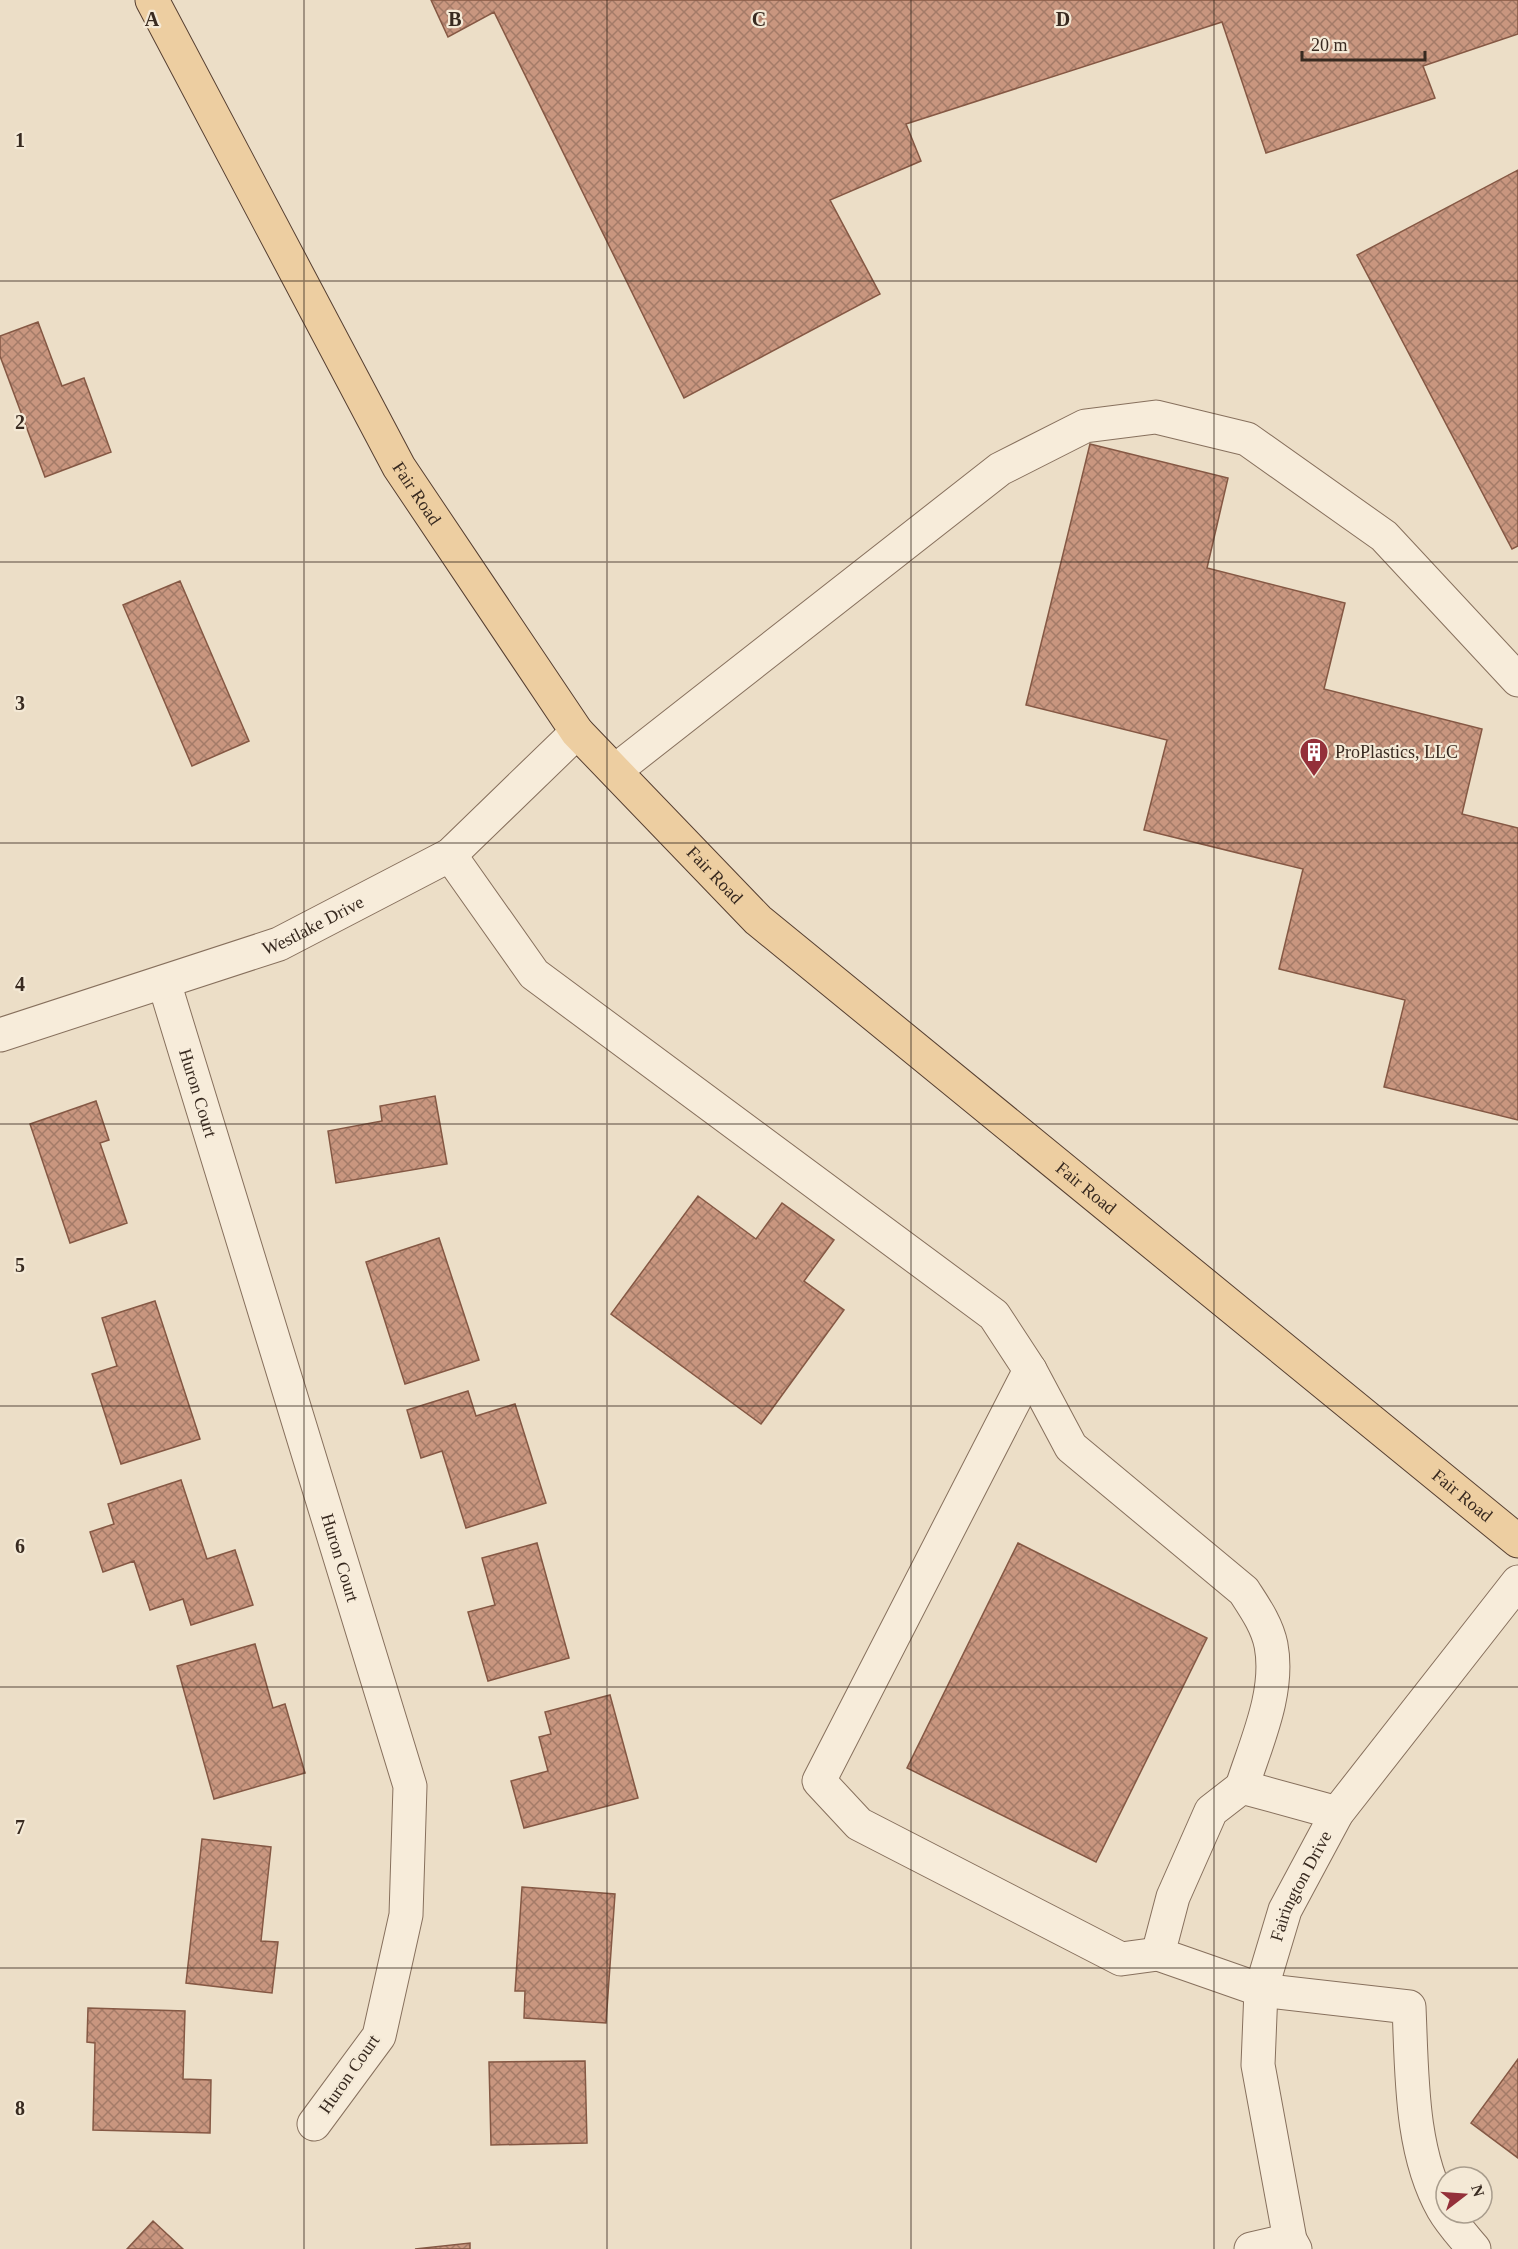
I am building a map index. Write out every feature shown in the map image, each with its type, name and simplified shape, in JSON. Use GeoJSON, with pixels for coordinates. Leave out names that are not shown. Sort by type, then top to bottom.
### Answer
{"type":"FeatureCollection","features":[{"type":"Feature","properties":{"kind":"main road","name":"Fair Road"},"geometry":{"type":"LineString","coordinates":[[152,0],[399,467],[577,732],[758,920],[1518,1541]]}},
{"type":"Feature","properties":{"kind":"street"},"geometry":{"type":"LineString","coordinates":[[616,770],[1000,469],[1085,426],[1156,417],[1247,439],[1384,536],[1518,680]]}},
{"type":"Feature","properties":{"kind":"street","name":"Westlake Drive"},"geometry":{"type":"LineString","coordinates":[[0,1035],[279,944],[450,855],[577,732]]}},
{"type":"Feature","properties":{"kind":"street"},"geometry":{"type":"LineString","coordinates":[[450,855],[534,974],[994,1315],[1030,1370],[1071,1447],[1244,1592],[1260,1615],[1270,1643],[1274,1668],[1268,1705],[1242,1787],[1211,1811],[1173,1897],[1158,1954]]}},
{"type":"Feature","properties":{"kind":"street","name":"Huron Court"},"geometry":{"type":"LineString","coordinates":[[164,982],[410,1786],[405,1915],[380,2036],[314,2124]]}},
{"type":"Feature","properties":{"kind":"street"},"geometry":{"type":"LineString","coordinates":[[1030,1370],[819,1781],[859,1824],[1121,1959],[1158,1954],[1261,1990],[1409,2007],[1414,2112],[1427,2170],[1443,2210],[1474,2249]]}},
{"type":"Feature","properties":{"kind":"street","name":"Fairington Drive"},"geometry":{"type":"LineString","coordinates":[[1292,2244],[1258,2065],[1261,1990],[1285,1910],[1337,1814],[1518,1581]]}},
{"type":"Feature","properties":{"kind":"street"},"geometry":{"type":"LineString","coordinates":[[1242,1787],[1337,1814]]}},
{"type":"Feature","properties":{"kind":"street"},"geometry":{"type":"LineString","coordinates":[[1251,2249],[1292,2244]]}},
{"type":"Feature","properties":{"kind":"building"},"geometry":{"type":"Polygon","coordinates":[[[431,0],[1518,0],[1518,34],[1423,66],[1435,98],[1266,153],[1222,22],[906,124],[921,161],[830,200],[880,294],[684,398],[494,12],[448,37],[431,0]]]}},
{"type":"Feature","properties":{"kind":"building"},"geometry":{"type":"Polygon","coordinates":[[[1518,170],[1518,546],[1512,549],[1357,255],[1518,170]]]}},
{"type":"Feature","properties":{"kind":"building"},"geometry":{"type":"Polygon","coordinates":[[[38,322],[62,386],[84,378],[111,452],[45,477],[0,356],[0,336],[38,322]]]}},
{"type":"Feature","properties":{"kind":"building","name":"ProPlastics, LLC"},"geometry":{"type":"Polygon","coordinates":[[[1090,444],[1228,478],[1207,568],[1345,603],[1324,689],[1482,729],[1462,814],[1518,828],[1518,1120],[1384,1087],[1405,1000],[1279,969],[1303,869],[1144,830],[1167,740],[1026,705],[1090,444]]]}},
{"type":"Feature","properties":{"kind":"building"},"geometry":{"type":"Polygon","coordinates":[[[180,581],[249,741],[192,766],[123,605],[180,581]]]}},
{"type":"Feature","properties":{"kind":"building"},"geometry":{"type":"Polygon","coordinates":[[[435,1096],[447,1164],[336,1183],[328,1131],[382,1121],[380,1106],[435,1096]]]}},
{"type":"Feature","properties":{"kind":"building"},"geometry":{"type":"Polygon","coordinates":[[[96,1101],[109,1140],[100,1143],[127,1223],[70,1243],[30,1124],[96,1101]]]}},
{"type":"Feature","properties":{"kind":"building"},"geometry":{"type":"Polygon","coordinates":[[[698,1196],[756,1239],[782,1203],[834,1240],[804,1281],[844,1310],[761,1424],[611,1314],[698,1196]]]}},
{"type":"Feature","properties":{"kind":"building"},"geometry":{"type":"Polygon","coordinates":[[[439,1238],[479,1360],[405,1384],[366,1262],[439,1238]]]}},
{"type":"Feature","properties":{"kind":"building"},"geometry":{"type":"Polygon","coordinates":[[[155,1301],[200,1439],[121,1464],[92,1374],[117,1366],[102,1318],[155,1301]]]}},
{"type":"Feature","properties":{"kind":"building"},"geometry":{"type":"Polygon","coordinates":[[[468,1391],[476,1416],[515,1404],[546,1503],[466,1528],[442,1451],[421,1458],[407,1410],[468,1391]]]}},
{"type":"Feature","properties":{"kind":"building"},"geometry":{"type":"Polygon","coordinates":[[[181,1480],[207,1559],[235,1550],[253,1605],[191,1625],[183,1599],[150,1610],[134,1561],[103,1572],[90,1532],[114,1524],[108,1504],[181,1480]]]}},
{"type":"Feature","properties":{"kind":"building"},"geometry":{"type":"Polygon","coordinates":[[[537,1543],[569,1658],[488,1681],[468,1612],[495,1605],[482,1558],[537,1543]]]}},
{"type":"Feature","properties":{"kind":"building"},"geometry":{"type":"Polygon","coordinates":[[[1018,1543],[1207,1638],[1096,1862],[907,1768],[1018,1543]]]}},
{"type":"Feature","properties":{"kind":"building"},"geometry":{"type":"Polygon","coordinates":[[[255,1644],[273,1708],[285,1704],[305,1773],[214,1799],[177,1666],[255,1644]]]}},
{"type":"Feature","properties":{"kind":"building"},"geometry":{"type":"Polygon","coordinates":[[[610,1695],[638,1798],[524,1828],[511,1781],[548,1771],[539,1737],[551,1734],[545,1712],[610,1695]]]}},
{"type":"Feature","properties":{"kind":"building"},"geometry":{"type":"Polygon","coordinates":[[[202,1839],[271,1847],[261,1941],[278,1942],[272,1993],[186,1983],[202,1839]]]}},
{"type":"Feature","properties":{"kind":"building"},"geometry":{"type":"Polygon","coordinates":[[[522,1887],[615,1894],[606,2023],[524,2018],[525,1991],[515,1991],[522,1887]]]}},
{"type":"Feature","properties":{"kind":"building"},"geometry":{"type":"Polygon","coordinates":[[[88,2008],[185,2011],[183,2079],[211,2080],[210,2133],[93,2130],[95,2043],[87,2042],[88,2008]]]}},
{"type":"Feature","properties":{"kind":"building"},"geometry":{"type":"Polygon","coordinates":[[[1518,2059],[1518,2158],[1471,2123],[1518,2059]]]}},
{"type":"Feature","properties":{"kind":"building"},"geometry":{"type":"Polygon","coordinates":[[[585,2061],[587,2143],[491,2145],[489,2062],[585,2061]]]}},
{"type":"Feature","properties":{"kind":"building"},"geometry":{"type":"Polygon","coordinates":[[[153,2221],[183,2249],[127,2249],[153,2221]]]}},
{"type":"Feature","properties":{"kind":"building"},"geometry":{"type":"Polygon","coordinates":[[[470,2243],[470,2249],[415,2249],[470,2243]]]}},
{"type":"Feature","properties":{"kind":"place","name":"ProPlastics, LLC"},"geometry":{"type":"Point","coordinates":[1314,778]}}]}
